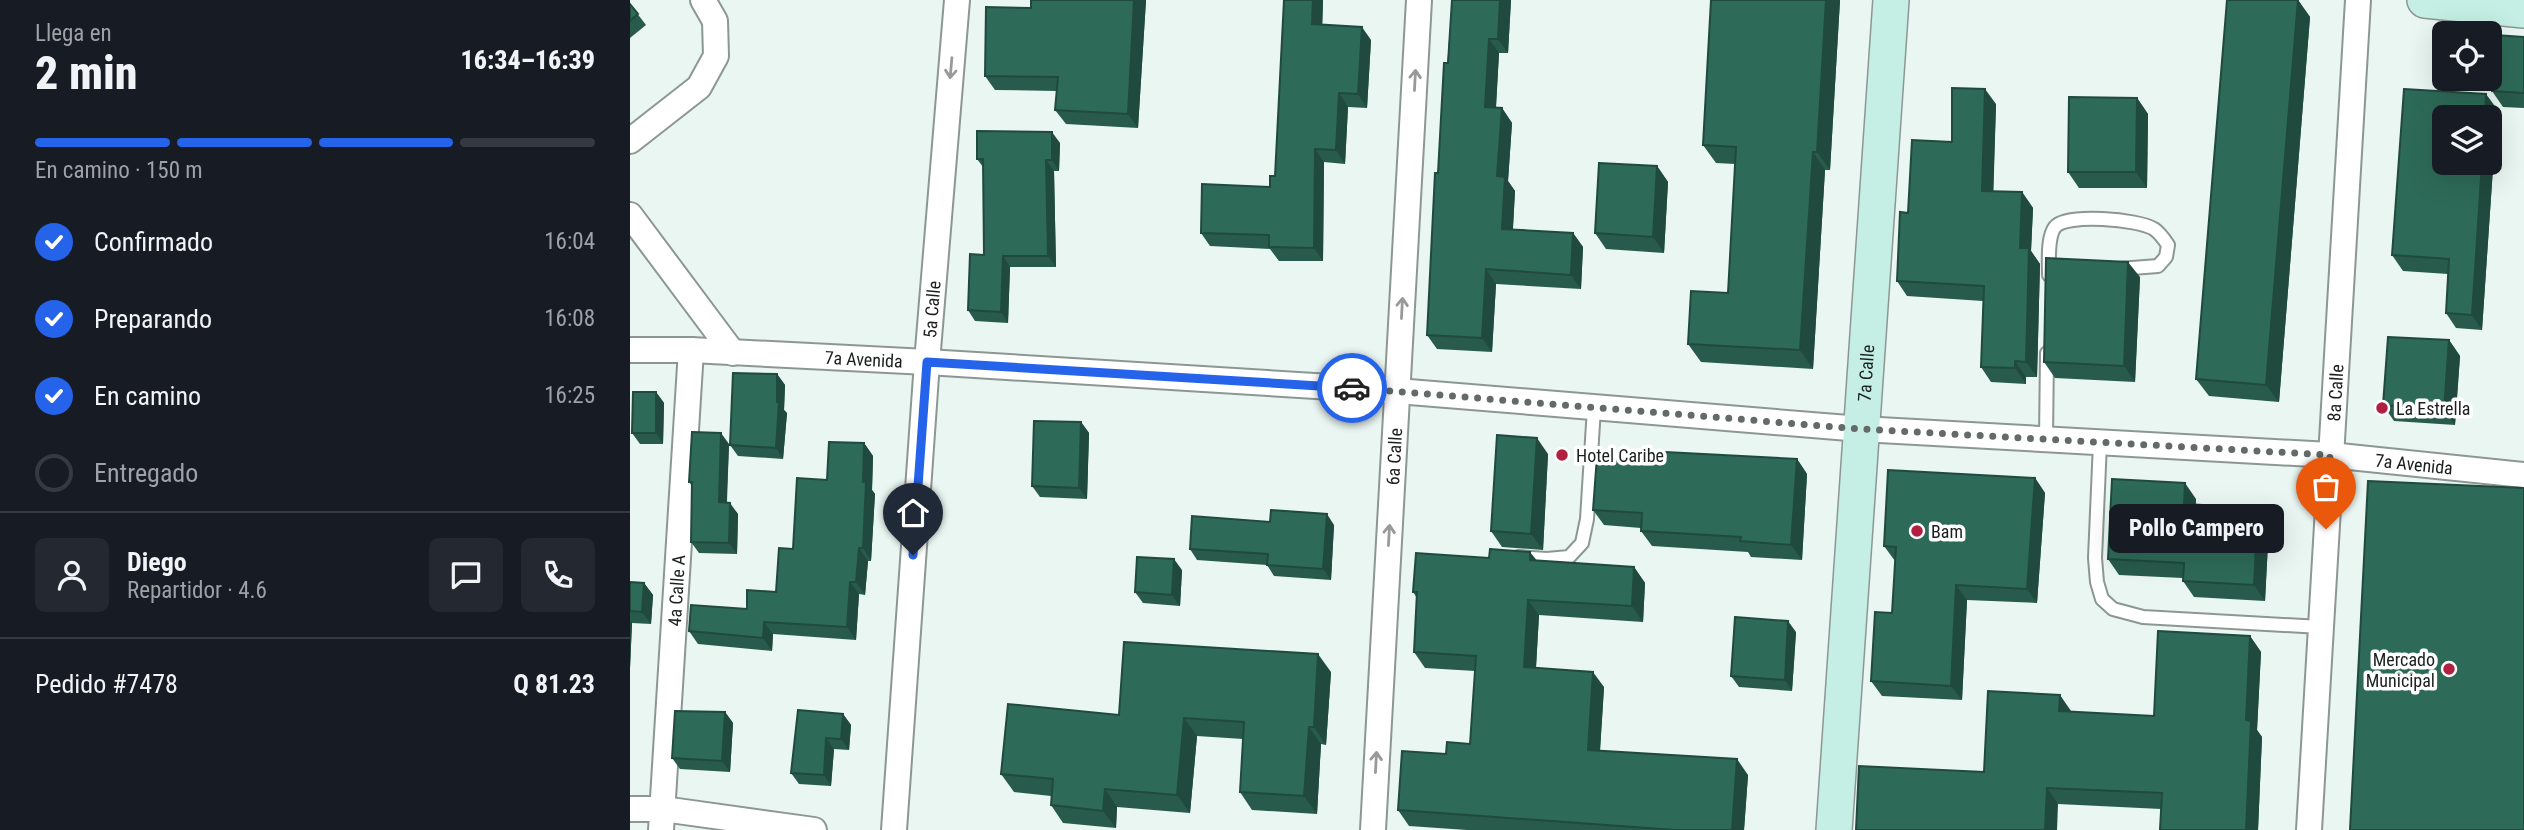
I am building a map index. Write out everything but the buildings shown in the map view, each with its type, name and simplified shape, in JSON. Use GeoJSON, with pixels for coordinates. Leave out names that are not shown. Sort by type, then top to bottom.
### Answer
{"type":"FeatureCollection","features":[{"type":"Feature","properties":{"kind":"street"},"geometry":{"type":"LineString","coordinates":[[630,141],[699,87],[716,56],[715,21],[703,0]]}},
{"type":"Feature","properties":{"kind":"street","name":"5a Calle"},"geometry":{"type":"LineString","coordinates":[[894,830],[927,362],[957,0]]}},
{"type":"Feature","properties":{"kind":"street","name":"6a Calle"},"geometry":{"type":"LineString","coordinates":[[1373,830],[1419,0]]}},
{"type":"Feature","properties":{"kind":"street","name":"7a Calle"},"geometry":{"type":"LineString","coordinates":[[1834,830],[1891,0]]}},
{"type":"Feature","properties":{"kind":"street","name":"8a Calle"},"geometry":{"type":"LineString","coordinates":[[2309,830],[2358,0]]}},
{"type":"Feature","properties":{"kind":"street"},"geometry":{"type":"LineString","coordinates":[[2424,0],[2524,10]]}},
{"type":"Feature","properties":{"kind":"street"},"geometry":{"type":"LineString","coordinates":[[630,215],[733,353]]}},
{"type":"Feature","properties":{"kind":"street","name":"7a Avenida"},"geometry":{"type":"LineString","coordinates":[[630,350],[691,350],[927,362],[1397,391],[1861,429],[2330,455],[2524,475]]}},
{"type":"Feature","properties":{"kind":"street","name":"4a Calle A"},"geometry":{"type":"LineString","coordinates":[[662,820],[691,350]]}},
{"type":"Feature","properties":{"kind":"street"},"geometry":{"type":"LineString","coordinates":[[630,809],[662,820],[814,830]]}},
{"type":"Feature","properties":{"kind":"lane"},"geometry":{"type":"LineString","coordinates":[[2049,292],[2055,266],[2052,231],[2057,223],[2070,219],[2140,223],[2153,228],[2168,245],[2166,257],[2158,266],[2147,269],[2100,268]]}},
{"type":"Feature","properties":{"kind":"lane"},"geometry":{"type":"LineString","coordinates":[[2046,439],[2048,345]]}},
{"type":"Feature","properties":{"kind":"lane"},"geometry":{"type":"LineString","coordinates":[[1507,556],[1547,559],[1569,557],[1582,543],[1587,519],[1594,408]]}},
{"type":"Feature","properties":{"kind":"lane"},"geometry":{"type":"LineString","coordinates":[[2099,443],[2095,558],[2097,582],[2102,599],[2113,609],[2143,617],[2321,627]]}},
{"type":"Feature","properties":{"kind":"way so far"},"geometry":{"type":"LineString","coordinates":[[1352,388],[1861,429],[2330,455],[2326,529]]}},
{"type":"Feature","properties":{"kind":"place","name":"La Estrella"},"geometry":{"type":"Point","coordinates":[2382,408]}},
{"type":"Feature","properties":{"kind":"place","name":"Hotel Caribe"},"geometry":{"type":"Point","coordinates":[1562,455]}},
{"type":"Feature","properties":{"kind":"place","name":"Pollo Campero"},"geometry":{"type":"Point","coordinates":[2326,529]}},
{"type":"Feature","properties":{"kind":"place","name":"Bam"},"geometry":{"type":"Point","coordinates":[1917,531]}},
{"type":"Feature","properties":{"kind":"place","name":"Mercado Municipal"},"geometry":{"type":"Point","coordinates":[2449,669]}},
{"type":"Feature","properties":{"kind":"route"},"geometry":{"type":"LineString","coordinates":[[913,555],[927,362],[1352,388]]}}]}
